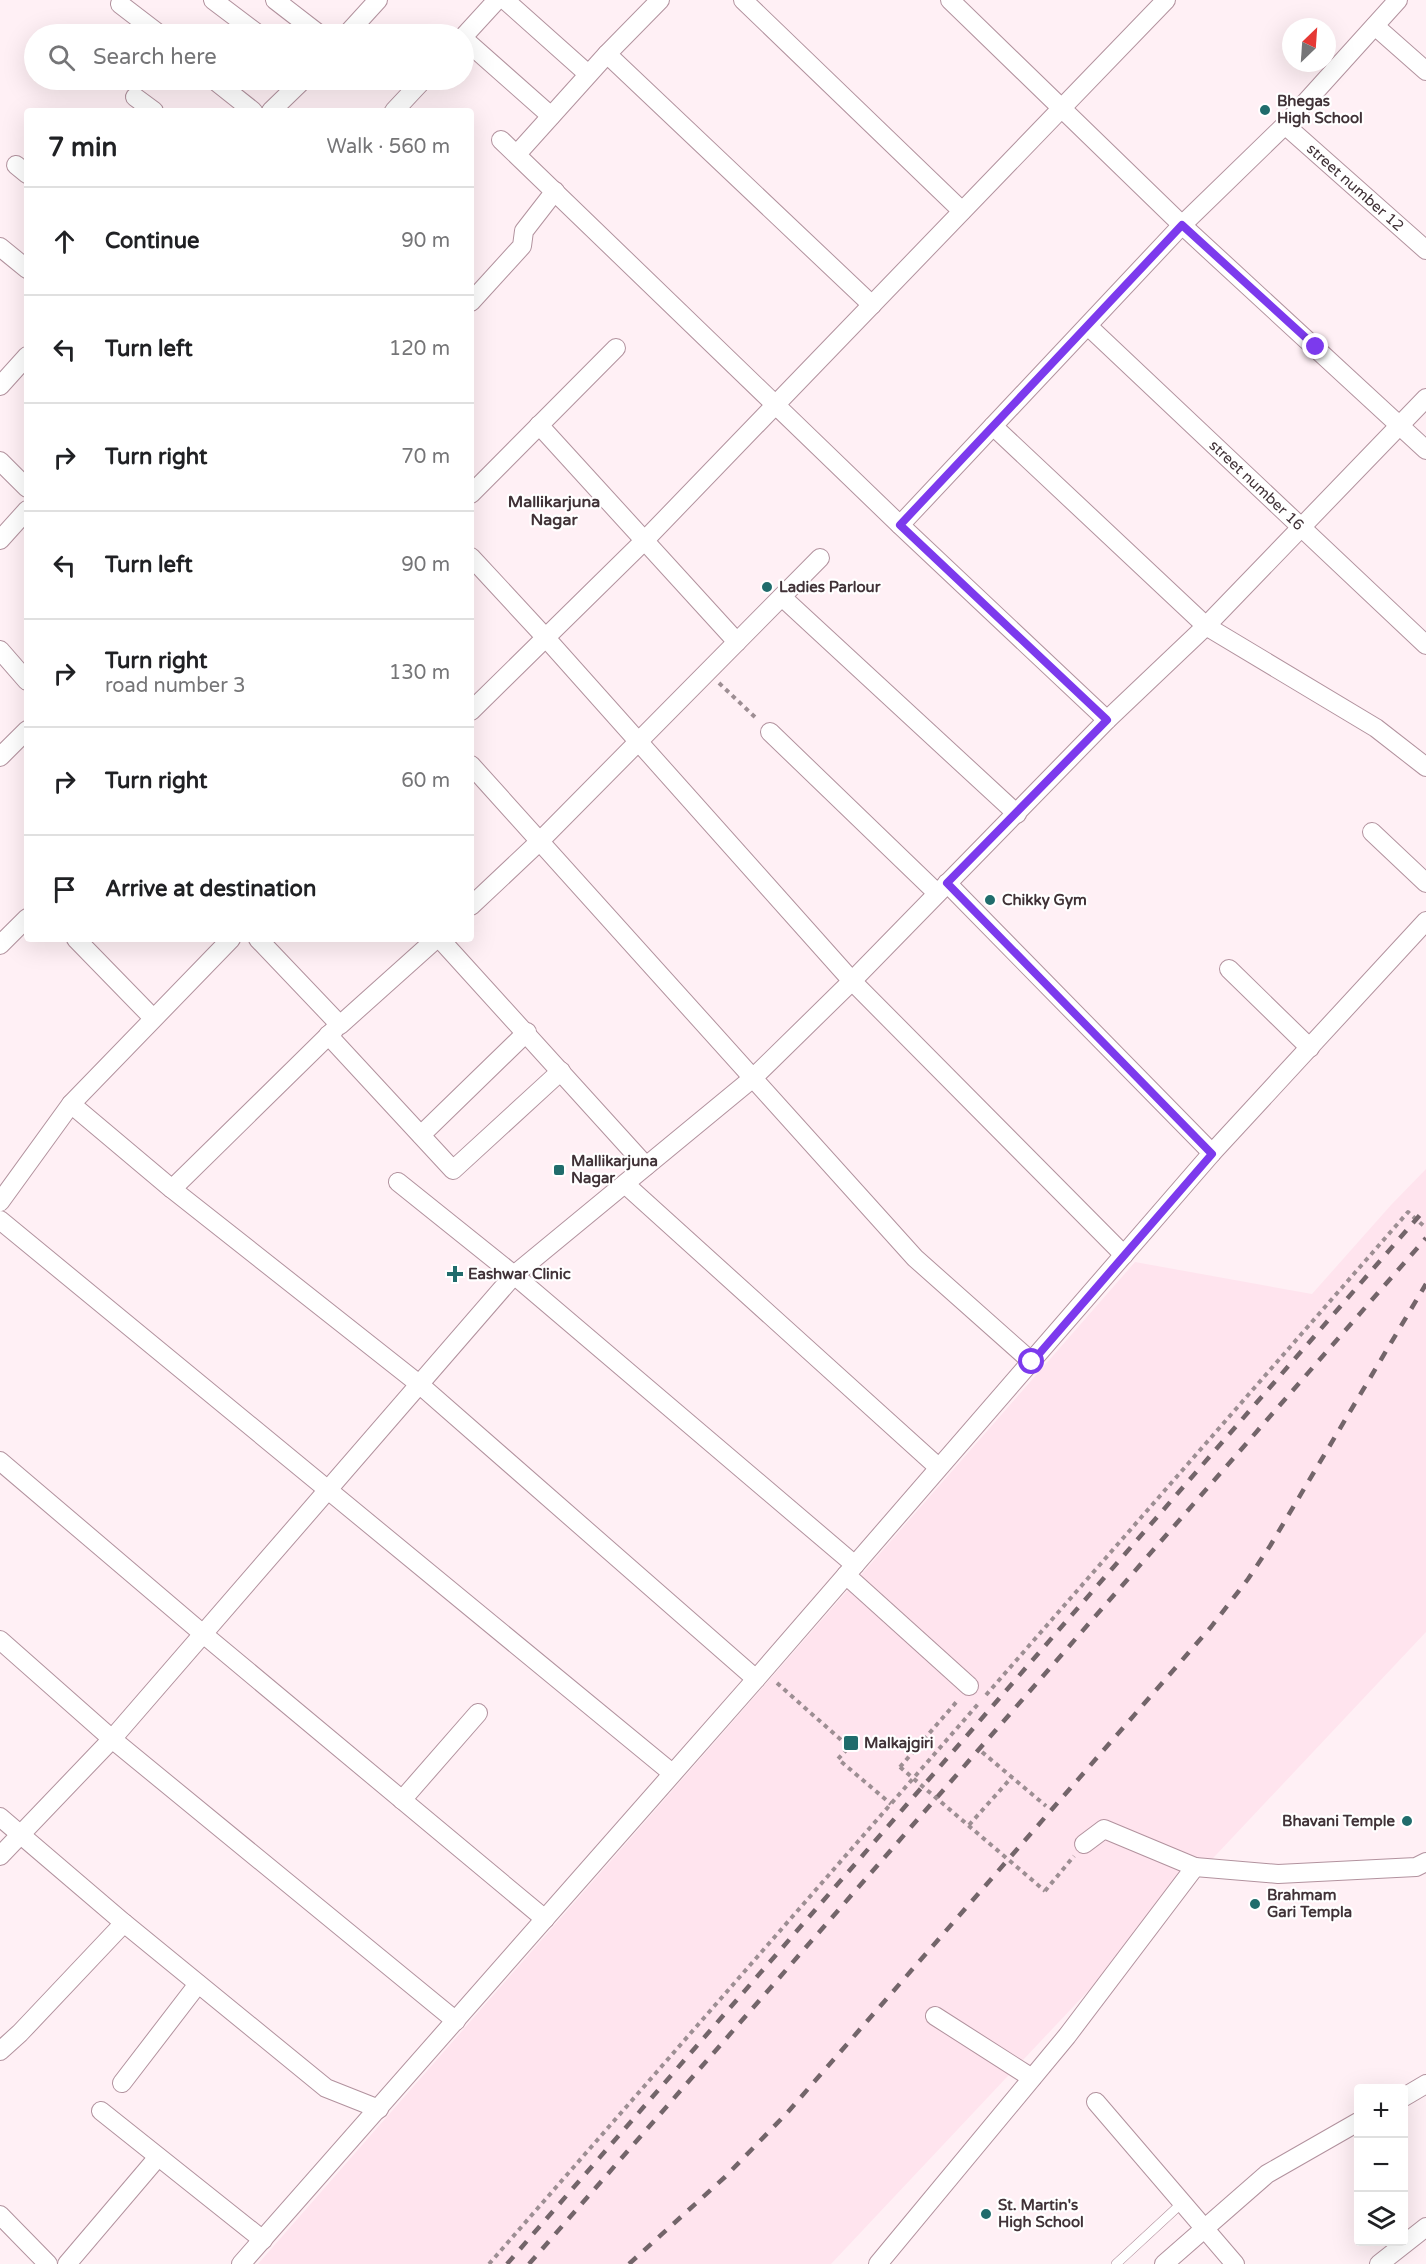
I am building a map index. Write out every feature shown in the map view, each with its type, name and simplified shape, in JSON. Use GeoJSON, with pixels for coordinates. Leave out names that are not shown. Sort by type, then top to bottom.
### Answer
{"type":"FeatureCollection","features":[{"type":"Feature","properties":{"kind":"street"},"geometry":{"type":"LineString","coordinates":[[213,0],[245,24]]}},
{"type":"Feature","properties":{"kind":"street"},"geometry":{"type":"LineString","coordinates":[[275,0],[306,24]]}},
{"type":"Feature","properties":{"kind":"street"},"geometry":{"type":"LineString","coordinates":[[356,24],[378,0]]}},
{"type":"Feature","properties":{"kind":"street"},"geometry":{"type":"LineString","coordinates":[[474,26],[497,0]]}},
{"type":"Feature","properties":{"kind":"street"},"geometry":{"type":"LineString","coordinates":[[505,0],[588,75]]}},
{"type":"Feature","properties":{"kind":"street"},"geometry":{"type":"LineString","coordinates":[[743,0],[962,211]]}},
{"type":"Feature","properties":{"kind":"street"},"geometry":{"type":"LineString","coordinates":[[950,0],[1182,225],[1426,450]]}},
{"type":"Feature","properties":{"kind":"street"},"geometry":{"type":"LineString","coordinates":[[474,708],[645,540],[1166,0]]}},
{"type":"Feature","properties":{"kind":"street"},"geometry":{"type":"LineString","coordinates":[[900,525],[1182,225],[1285,125],[1398,0]]}},
{"type":"Feature","properties":{"kind":"street"},"geometry":{"type":"LineString","coordinates":[[516,154],[651,3]]}},
{"type":"Feature","properties":{"kind":"street"},"geometry":{"type":"LineString","coordinates":[[120,4],[146,24]]}},
{"type":"Feature","properties":{"kind":"street"},"geometry":{"type":"LineString","coordinates":[[1375,26],[1426,71]]}},
{"type":"Feature","properties":{"kind":"street"},"geometry":{"type":"LineString","coordinates":[[474,47],[551,116]]}},
{"type":"Feature","properties":{"kind":"street"},"geometry":{"type":"LineString","coordinates":[[607,54],[872,305]]}},
{"type":"Feature","properties":{"kind":"street"},"geometry":{"type":"LineString","coordinates":[[227,90],[249,108]]}},
{"type":"Feature","properties":{"kind":"street"},"geometry":{"type":"LineString","coordinates":[[274,108],[293,90]]}},
{"type":"Feature","properties":{"kind":"street"},"geometry":{"type":"LineString","coordinates":[[397,108],[414,90]]}},
{"type":"Feature","properties":{"kind":"street"},"geometry":{"type":"LineString","coordinates":[[135,96],[150,108]]}},
{"type":"Feature","properties":{"kind":"street","name":"street number 12"},"geometry":{"type":"LineString","coordinates":[[1285,125],[1426,250]]}},
{"type":"Feature","properties":{"kind":"street"},"geometry":{"type":"LineString","coordinates":[[501,140],[900,525],[1107,720]]}},
{"type":"Feature","properties":{"kind":"street"},"geometry":{"type":"LineString","coordinates":[[474,299],[522,246],[524,231],[555,191]]}},
{"type":"Feature","properties":{"kind":"street"},"geometry":{"type":"LineString","coordinates":[[0,247],[24,267]]}},
{"type":"Feature","properties":{"kind":"street","name":"street number 16"},"geometry":{"type":"LineString","coordinates":[[1088,326],[1426,645]]}},
{"type":"Feature","properties":{"kind":"street"},"geometry":{"type":"LineString","coordinates":[[474,492],[616,348]]}},
{"type":"Feature","properties":{"kind":"street"},"geometry":{"type":"LineString","coordinates":[[4,374],[24,358]]}},
{"type":"Feature","properties":{"kind":"street"},"geometry":{"type":"LineString","coordinates":[[0,1856],[112,1739],[514,1275],[753,1078],[852,981],[1107,720],[1206,626],[1426,398]]}},
{"type":"Feature","properties":{"kind":"street"},"geometry":{"type":"LineString","coordinates":[[539,425],[737,642]]}},
{"type":"Feature","properties":{"kind":"street"},"geometry":{"type":"LineString","coordinates":[[993,426],[1206,626],[1376,728],[1426,767]]}},
{"type":"Feature","properties":{"kind":"street"},"geometry":{"type":"LineString","coordinates":[[0,461],[24,485]]}},
{"type":"Feature","properties":{"kind":"street"},"geometry":{"type":"LineString","coordinates":[[0,540],[24,513]]}},
{"type":"Feature","properties":{"kind":"street"},"geometry":{"type":"LineString","coordinates":[[474,903],[540,841],[820,558]]}},
{"type":"Feature","properties":{"kind":"street"},"geometry":{"type":"LineString","coordinates":[[474,560],[852,981],[1124,1255]]}},
{"type":"Feature","properties":{"kind":"street"},"geometry":{"type":"LineString","coordinates":[[782,597],[1017,814]]}},
{"type":"Feature","properties":{"kind":"street"},"geometry":{"type":"LineString","coordinates":[[0,650],[24,678]]}},
{"type":"Feature","properties":{"kind":"street"},"geometry":{"type":"LineString","coordinates":[[770,732],[942,888],[1212,1154]]}},
{"type":"Feature","properties":{"kind":"street"},"geometry":{"type":"LineString","coordinates":[[0,757],[24,733]]}},
{"type":"Feature","properties":{"kind":"street"},"geometry":{"type":"LineString","coordinates":[[474,768],[915,1258],[1032,1362]]}},
{"type":"Feature","properties":{"kind":"street"},"geometry":{"type":"LineString","coordinates":[[1372,832],[1426,883]]}},
{"type":"Feature","properties":{"kind":"street"},"geometry":{"type":"LineString","coordinates":[[0,945],[24,921]]}},
{"type":"Feature","properties":{"kind":"street"},"geometry":{"type":"LineString","coordinates":[[241,2264],[760,1675],[938,1467],[1212,1154],[1426,921]]}},
{"type":"Feature","properties":{"kind":"street"},"geometry":{"type":"LineString","coordinates":[[79,942],[153,1018]]}},
{"type":"Feature","properties":{"kind":"street"},"geometry":{"type":"LineString","coordinates":[[0,1202],[71,1104],[228,942]]}},
{"type":"Feature","properties":{"kind":"street"},"geometry":{"type":"LineString","coordinates":[[261,942],[421,1135],[453,1170],[561,1071]]}},
{"type":"Feature","properties":{"kind":"street"},"geometry":{"type":"LineString","coordinates":[[172,1189],[334,1030],[433,942]]}},
{"type":"Feature","properties":{"kind":"street"},"geometry":{"type":"LineString","coordinates":[[444,942],[646,1166]]}},
{"type":"Feature","properties":{"kind":"street"},"geometry":{"type":"LineString","coordinates":[[1229,969],[1310,1048]]}},
{"type":"Feature","properties":{"kind":"street"},"geometry":{"type":"LineString","coordinates":[[421,1135],[527,1032]]}},
{"type":"Feature","properties":{"kind":"street"},"geometry":{"type":"LineString","coordinates":[[71,1104],[172,1189],[419,1384],[760,1675]]}},
{"type":"Feature","properties":{"kind":"street"},"geometry":{"type":"LineString","coordinates":[[398,1182],[514,1275],[850,1570],[969,1686]]}},
{"type":"Feature","properties":{"kind":"street"},"geometry":{"type":"LineString","coordinates":[[625,1184],[938,1467]]}},
{"type":"Feature","properties":{"kind":"street"},"geometry":{"type":"LineString","coordinates":[[0,1220],[672,1773]]}},
{"type":"Feature","properties":{"kind":"street"},"geometry":{"type":"LineString","coordinates":[[0,1461],[202,1634],[545,1919]]}},
{"type":"Feature","properties":{"kind":"street"},"geometry":{"type":"LineString","coordinates":[[0,1640],[112,1739],[456,2021]]}},
{"type":"Feature","properties":{"kind":"street"},"geometry":{"type":"LineString","coordinates":[[402,1800],[478,1713]]}},
{"type":"Feature","properties":{"kind":"street"},"geometry":{"type":"LineString","coordinates":[[0,1817],[124,1923],[326,2088],[379,2109]]}},
{"type":"Feature","properties":{"kind":"street"},"geometry":{"type":"LineString","coordinates":[[1084,1844],[1104,1829],[1195,1867],[1278,1874],[1416,1867],[1426,1862]]}},
{"type":"Feature","properties":{"kind":"street"},"geometry":{"type":"LineString","coordinates":[[878,2264],[1067,2036],[1195,1867]]}},
{"type":"Feature","properties":{"kind":"street"},"geometry":{"type":"LineString","coordinates":[[0,2051],[20,2033],[124,1923]]}},
{"type":"Feature","properties":{"kind":"street"},"geometry":{"type":"LineString","coordinates":[[122,2083],[198,1984]]}},
{"type":"Feature","properties":{"kind":"street"},"geometry":{"type":"LineString","coordinates":[[935,2016],[1032,2078]]}},
{"type":"Feature","properties":{"kind":"street"},"geometry":{"type":"LineString","coordinates":[[1408,2095],[1426,2084]]}},
{"type":"Feature","properties":{"kind":"street"},"geometry":{"type":"LineString","coordinates":[[1096,2102],[1235,2264]]}},
{"type":"Feature","properties":{"kind":"street"},"geometry":{"type":"LineString","coordinates":[[101,2111],[263,2240]]}},
{"type":"Feature","properties":{"kind":"street"},"geometry":{"type":"LineString","coordinates":[[1164,2264],[1267,2174],[1354,2125]]}},
{"type":"Feature","properties":{"kind":"street"},"geometry":{"type":"LineString","coordinates":[[67,2264],[159,2157]]}},
{"type":"Feature","properties":{"kind":"street"},"geometry":{"type":"LineString","coordinates":[[0,2215],[48,2264]]}},
{"type":"Feature","properties":{"kind":"street"},"geometry":{"type":"LineString","coordinates":[[1388,2261],[1426,2227]]}},
{"type":"Feature","properties":{"kind":"lane"},"geometry":{"type":"LineString","coordinates":[[1116,2264],[1183,2202]]}},
{"type":"Feature","properties":{"kind":"path"},"geometry":{"type":"LineString","coordinates":[[708,672],[770,732]]}},
{"type":"Feature","properties":{"kind":"path"},"geometry":{"type":"LineString","coordinates":[[489,2264],[1408,1212],[1426,1228]]}},
{"type":"Feature","properties":{"kind":"path"},"geometry":{"type":"LineString","coordinates":[[760,1675],[849,1747],[838,1759],[891,1804]]}},
{"type":"Feature","properties":{"kind":"path"},"geometry":{"type":"LineString","coordinates":[[969,1686],[939,1724],[900,1767],[1045,1891],[1084,1844]]}},
{"type":"Feature","properties":{"kind":"path"},"geometry":{"type":"LineString","coordinates":[[982,1752],[1046,1806]]}},
{"type":"Feature","properties":{"kind":"path"},"geometry":{"type":"LineString","coordinates":[[969,1825],[1012,1777]]}},
{"type":"Feature","properties":{"kind":"shaded area"},"geometry":{"type":"Polygon","coordinates":[[[1426,1169],[1426,1632],[831,2264],[258,2264],[1135,1262],[1312,1294],[1426,1169]]]}},
{"type":"Feature","properties":{"kind":"railway"},"geometry":{"type":"LineString","coordinates":[[507,2264],[1426,1208]]}},
{"type":"Feature","properties":{"kind":"railway"},"geometry":{"type":"LineString","coordinates":[[529,2264],[1426,1238]]}},
{"type":"Feature","properties":{"kind":"railway"},"geometry":{"type":"LineString","coordinates":[[629,2264],[725,2177],[787,2113],[1211,1627],[1270,1546],[1426,1284]]}},
{"type":"Feature","properties":{"kind":"place","name":"Bhegas High School"},"geometry":{"type":"Point","coordinates":[1265,110]}},
{"type":"Feature","properties":{"kind":"place","name":"Ladies Parlour"},"geometry":{"type":"Point","coordinates":[767,587]}},
{"type":"Feature","properties":{"kind":"place","name":"Chikky Gym"},"geometry":{"type":"Point","coordinates":[990,900]}},
{"type":"Feature","properties":{"kind":"place","name":"Mallikarjuna Nagar"},"geometry":{"type":"Point","coordinates":[559,1170]}},
{"type":"Feature","properties":{"kind":"place","name":"Eashwar Clinic"},"geometry":{"type":"Point","coordinates":[455,1274]}},
{"type":"Feature","properties":{"kind":"place","name":"Malkajgiri"},"geometry":{"type":"Point","coordinates":[851,1743]}},
{"type":"Feature","properties":{"kind":"place","name":"Bhavani Temple"},"geometry":{"type":"Point","coordinates":[1407,1821]}},
{"type":"Feature","properties":{"kind":"place","name":"Brahmam Gari Templa"},"geometry":{"type":"Point","coordinates":[1255,1904]}},
{"type":"Feature","properties":{"kind":"place","name":"St. Martin's High School"},"geometry":{"type":"Point","coordinates":[986,2214]}},
{"type":"Feature","properties":{"kind":"district","name":"Mallikarjuna Nagar"},"geometry":{"type":"Point","coordinates":[554,510]}},
{"type":"Feature","properties":{"kind":"route"},"geometry":{"type":"LineString","coordinates":[[1032,1362],[1212,1154],[947,883],[1107,720],[900,525],[1182,225],[1316,347]]}}]}
